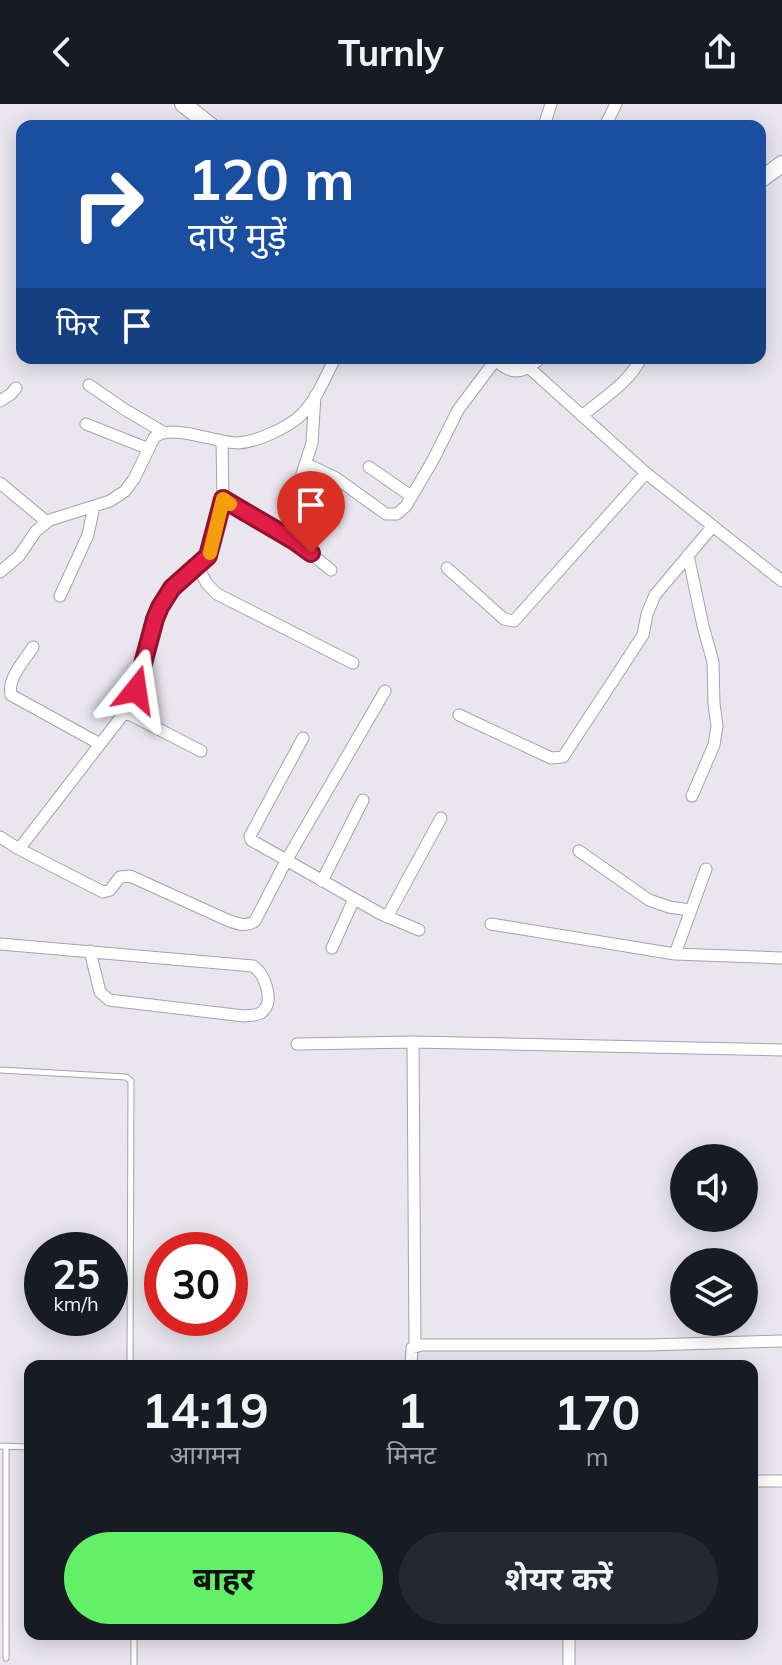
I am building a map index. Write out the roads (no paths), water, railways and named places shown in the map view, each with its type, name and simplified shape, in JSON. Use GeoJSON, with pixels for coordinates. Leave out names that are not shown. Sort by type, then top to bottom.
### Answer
{"type":"FeatureCollection","features":[{"type":"Feature","properties":{"kind":"main road"},"geometry":{"type":"LineString","coordinates":[[183,104],[203,120]]}},
{"type":"Feature","properties":{"kind":"main road"},"geometry":{"type":"LineString","coordinates":[[504,364],[514,369],[527,364]]}},
{"type":"Feature","properties":{"kind":"street"},"geometry":{"type":"LineString","coordinates":[[0,572],[19,556],[36,531],[47,522],[110,501],[125,491],[156,435],[173,431],[222,441],[246,442],[286,426],[303,412],[315,396],[332,364]]}},
{"type":"Feature","properties":{"kind":"street"},"geometry":{"type":"LineString","coordinates":[[307,464],[336,478],[386,514],[397,514],[406,506],[433,460],[458,410],[492,364]]}},
{"type":"Feature","properties":{"kind":"street"},"geometry":{"type":"LineString","coordinates":[[534,364],[582,416],[646,473],[782,581]]}},
{"type":"Feature","properties":{"kind":"street"},"geometry":{"type":"LineString","coordinates":[[582,416],[621,385],[637,364]]}},
{"type":"Feature","properties":{"kind":"street"},"geometry":{"type":"LineString","coordinates":[[89,385],[163,432]]}},
{"type":"Feature","properties":{"kind":"street"},"geometry":{"type":"LineString","coordinates":[[0,401],[16,388]]}},
{"type":"Feature","properties":{"kind":"street"},"geometry":{"type":"LineString","coordinates":[[296,493],[312,443],[315,396]]}},
{"type":"Feature","properties":{"kind":"street"},"geometry":{"type":"LineString","coordinates":[[86,424],[149,449]]}},
{"type":"Feature","properties":{"kind":"street"},"geometry":{"type":"LineString","coordinates":[[19,849],[125,712],[141,676],[160,607],[172,588],[198,567],[211,550],[223,499],[222,441]]}},
{"type":"Feature","properties":{"kind":"street"},"geometry":{"type":"LineString","coordinates":[[369,467],[411,496]]}},
{"type":"Feature","properties":{"kind":"street"},"geometry":{"type":"LineString","coordinates":[[447,568],[504,619],[514,621],[646,473]]}},
{"type":"Feature","properties":{"kind":"street"},"geometry":{"type":"LineString","coordinates":[[0,483],[47,522]]}},
{"type":"Feature","properties":{"kind":"street"},"geometry":{"type":"LineString","coordinates":[[223,499],[299,544],[331,570]]}},
{"type":"Feature","properties":{"kind":"street"},"geometry":{"type":"LineString","coordinates":[[60,596],[88,535],[94,506]]}},
{"type":"Feature","properties":{"kind":"street"},"geometry":{"type":"LineString","coordinates":[[459,715],[551,758],[563,757],[643,635],[655,595],[713,526]]}},
{"type":"Feature","properties":{"kind":"street"},"geometry":{"type":"LineString","coordinates":[[688,555],[713,662],[717,726],[714,745],[692,796]]}},
{"type":"Feature","properties":{"kind":"street"},"geometry":{"type":"LineString","coordinates":[[198,567],[207,584],[217,594],[353,663]]}},
{"type":"Feature","properties":{"kind":"street"},"geometry":{"type":"LineString","coordinates":[[33,647],[11,684],[11,695],[100,744]]}},
{"type":"Feature","properties":{"kind":"street"},"geometry":{"type":"LineString","coordinates":[[0,837],[103,892],[110,890],[120,877],[130,876],[225,919],[247,925],[255,921],[286,861],[385,691]]}},
{"type":"Feature","properties":{"kind":"street"},"geometry":{"type":"LineString","coordinates":[[125,712],[201,751]]}},
{"type":"Feature","properties":{"kind":"street"},"geometry":{"type":"LineString","coordinates":[[303,738],[250,837],[252,841],[387,917],[419,930]]}},
{"type":"Feature","properties":{"kind":"street"},"geometry":{"type":"LineString","coordinates":[[322,881],[363,800]]}},
{"type":"Feature","properties":{"kind":"street"},"geometry":{"type":"LineString","coordinates":[[387,917],[441,818]]}},
{"type":"Feature","properties":{"kind":"street"},"geometry":{"type":"LineString","coordinates":[[579,851],[649,900],[690,910]]}},
{"type":"Feature","properties":{"kind":"street"},"geometry":{"type":"LineString","coordinates":[[675,954],[706,869]]}},
{"type":"Feature","properties":{"kind":"street"},"geometry":{"type":"LineString","coordinates":[[332,948],[354,899]]}},
{"type":"Feature","properties":{"kind":"street"},"geometry":{"type":"LineString","coordinates":[[491,924],[675,954],[782,958]]}},
{"type":"Feature","properties":{"kind":"street"},"geometry":{"type":"LineString","coordinates":[[0,944],[90,951],[253,966],[265,980],[265,1010],[261,1014],[244,1016],[109,1000],[100,992],[90,951]]}},
{"type":"Feature","properties":{"kind":"street"},"geometry":{"type":"LineString","coordinates":[[297,1044],[413,1042],[782,1050]]}},
{"type":"Feature","properties":{"kind":"street"},"geometry":{"type":"LineString","coordinates":[[411,1360],[415,1346],[413,1042]]}},
{"type":"Feature","properties":{"kind":"street"},"geometry":{"type":"LineString","coordinates":[[415,1346],[782,1341]]}},
{"type":"Feature","properties":{"kind":"street"},"geometry":{"type":"LineString","coordinates":[[758,1481],[782,1481]]}},
{"type":"Feature","properties":{"kind":"street"},"geometry":{"type":"LineString","coordinates":[[569,1640],[569,1665]]}},
{"type":"Feature","properties":{"kind":"lane"},"geometry":{"type":"LineString","coordinates":[[0,1070],[126,1077],[131,1081],[130,1360]]}},
{"type":"Feature","properties":{"kind":"lane"},"geometry":{"type":"LineString","coordinates":[[6,1658],[3,1446],[24,1447]]}},
{"type":"Feature","properties":{"kind":"lane"},"geometry":{"type":"LineString","coordinates":[[134,1640],[134,1664]]}}]}
